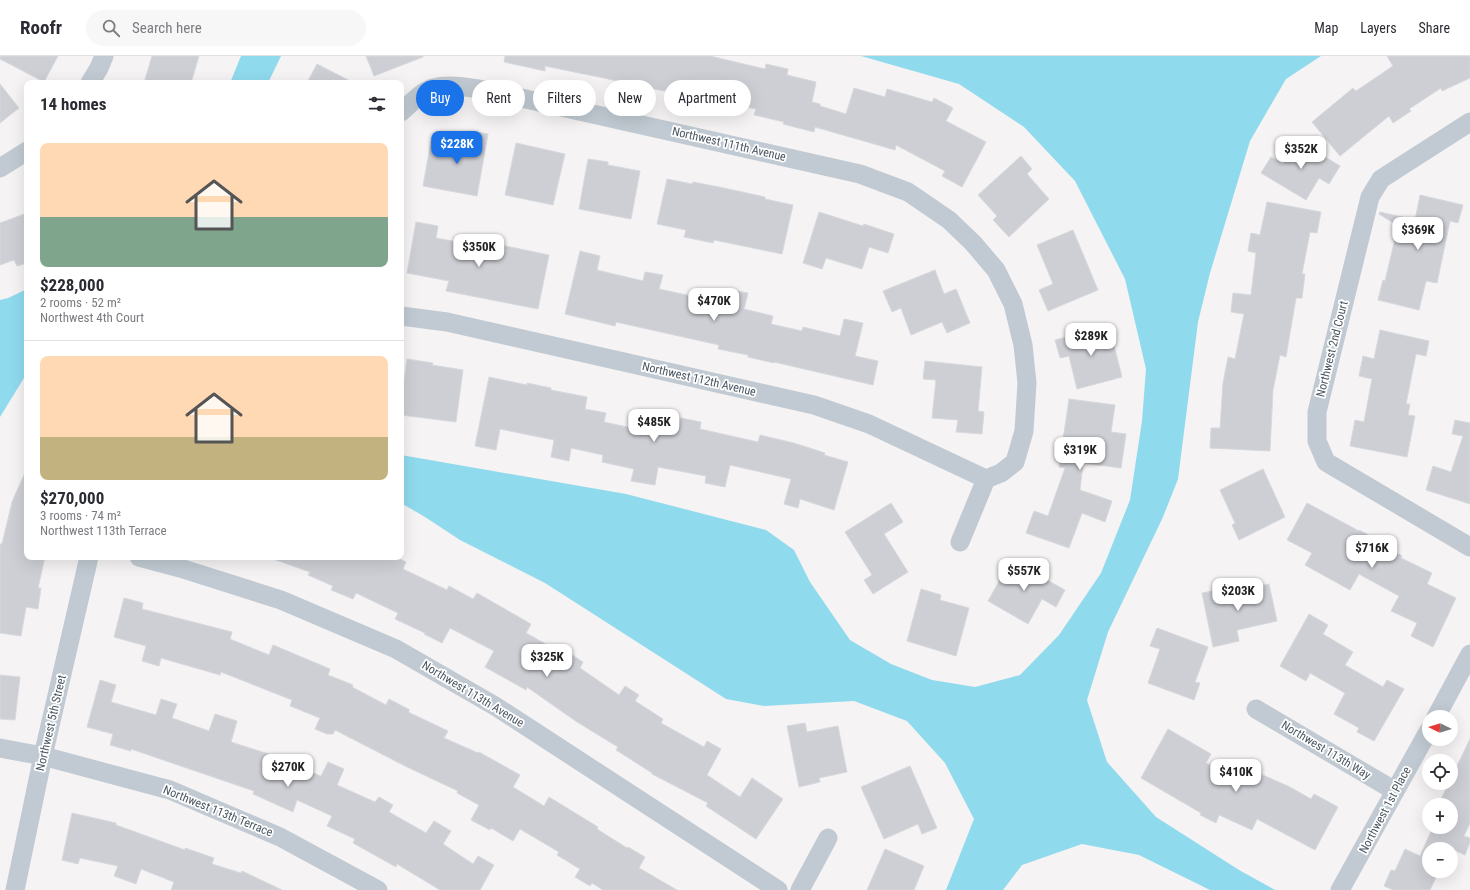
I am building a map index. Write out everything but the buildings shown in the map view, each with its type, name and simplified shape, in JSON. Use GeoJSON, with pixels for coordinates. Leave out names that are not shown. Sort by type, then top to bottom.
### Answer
{"type":"FeatureCollection","features":[{"type":"Feature","properties":{"kind":"street"},"geometry":{"type":"LineString","coordinates":[[92,80],[104,56]]}},
{"type":"Feature","properties":{"kind":"street","name":"Northwest 111th Avenue"},"geometry":{"type":"LineString","coordinates":[[404,109],[414,100],[432,88],[460,86],[495,92],[860,174],[908,192],[949,220],[973,243],[996,270],[1013,304],[1023,345],[1027,383],[1024,431],[1014,462],[1001,473],[986,479]]}},
{"type":"Feature","properties":{"kind":"street","name":"Northwest 2nd Court"},"geometry":{"type":"LineString","coordinates":[[1470,122],[1381,179],[1370,197],[1317,412],[1317,441],[1326,462],[1470,547]]}},
{"type":"Feature","properties":{"kind":"street"},"geometry":{"type":"LineString","coordinates":[[0,168],[24,153]]}},
{"type":"Feature","properties":{"kind":"street","name":"Northwest 112th Avenue"},"geometry":{"type":"LineString","coordinates":[[404,316],[448,322],[814,405],[869,424],[986,479]]}},
{"type":"Feature","properties":{"kind":"street"},"geometry":{"type":"LineString","coordinates":[[960,542],[986,479]]}},
{"type":"Feature","properties":{"kind":"street","name":"Northwest 5th Street"},"geometry":{"type":"LineString","coordinates":[[15,890],[43,756],[88,560]]}},
{"type":"Feature","properties":{"kind":"street","name":"Northwest 113th Avenue"},"geometry":{"type":"LineString","coordinates":[[150,560],[281,600],[396,649],[495,706],[778,890]]}},
{"type":"Feature","properties":{"kind":"street"},"geometry":{"type":"LineString","coordinates":[[1440,710],[1470,654]]}},
{"type":"Feature","properties":{"kind":"street","name":"Northwest 113th Way"},"geometry":{"type":"LineString","coordinates":[[1256,709],[1395,791]]}},
{"type":"Feature","properties":{"kind":"street","name":"Northwest 1st Place"},"geometry":{"type":"LineString","coordinates":[[1340,890],[1357,862],[1422,743]]}},
{"type":"Feature","properties":{"kind":"street","name":"Northwest 113th Terrace"},"geometry":{"type":"LineString","coordinates":[[0,748],[43,756],[170,790],[280,837],[378,890]]}},
{"type":"Feature","properties":{"kind":"street"},"geometry":{"type":"LineString","coordinates":[[800,890],[828,838]]}},
{"type":"Feature","properties":{"kind":"water"},"geometry":{"type":"Polygon","coordinates":[[[241,56],[281,56],[269,80],[231,80],[241,56]]]}},
{"type":"Feature","properties":{"kind":"water"},"geometry":{"type":"Polygon","coordinates":[[[861,56],[1321,56],[1286,79],[1250,141],[1210,273],[1198,322],[1178,479],[1163,517],[1108,632],[1087,700],[1107,762],[1156,817],[1239,870],[1275,890],[1210,890],[1139,855],[1082,844],[1022,865],[1003,890],[946,890],[974,819],[945,763],[907,721],[854,701],[764,706],[726,699],[545,583],[460,540],[404,505],[404,456],[626,494],[766,530],[794,550],[810,582],[850,640],[891,664],[932,680],[975,687],[1020,675],[1059,635],[1101,573],[1130,500],[1142,421],[1146,369],[1125,279],[1075,181],[1024,127],[959,84],[861,56]]]}},
{"type":"Feature","properties":{"kind":"water"},"geometry":{"type":"Polygon","coordinates":[[[24,290],[24,378],[0,417],[0,300],[24,290]]]}}]}
